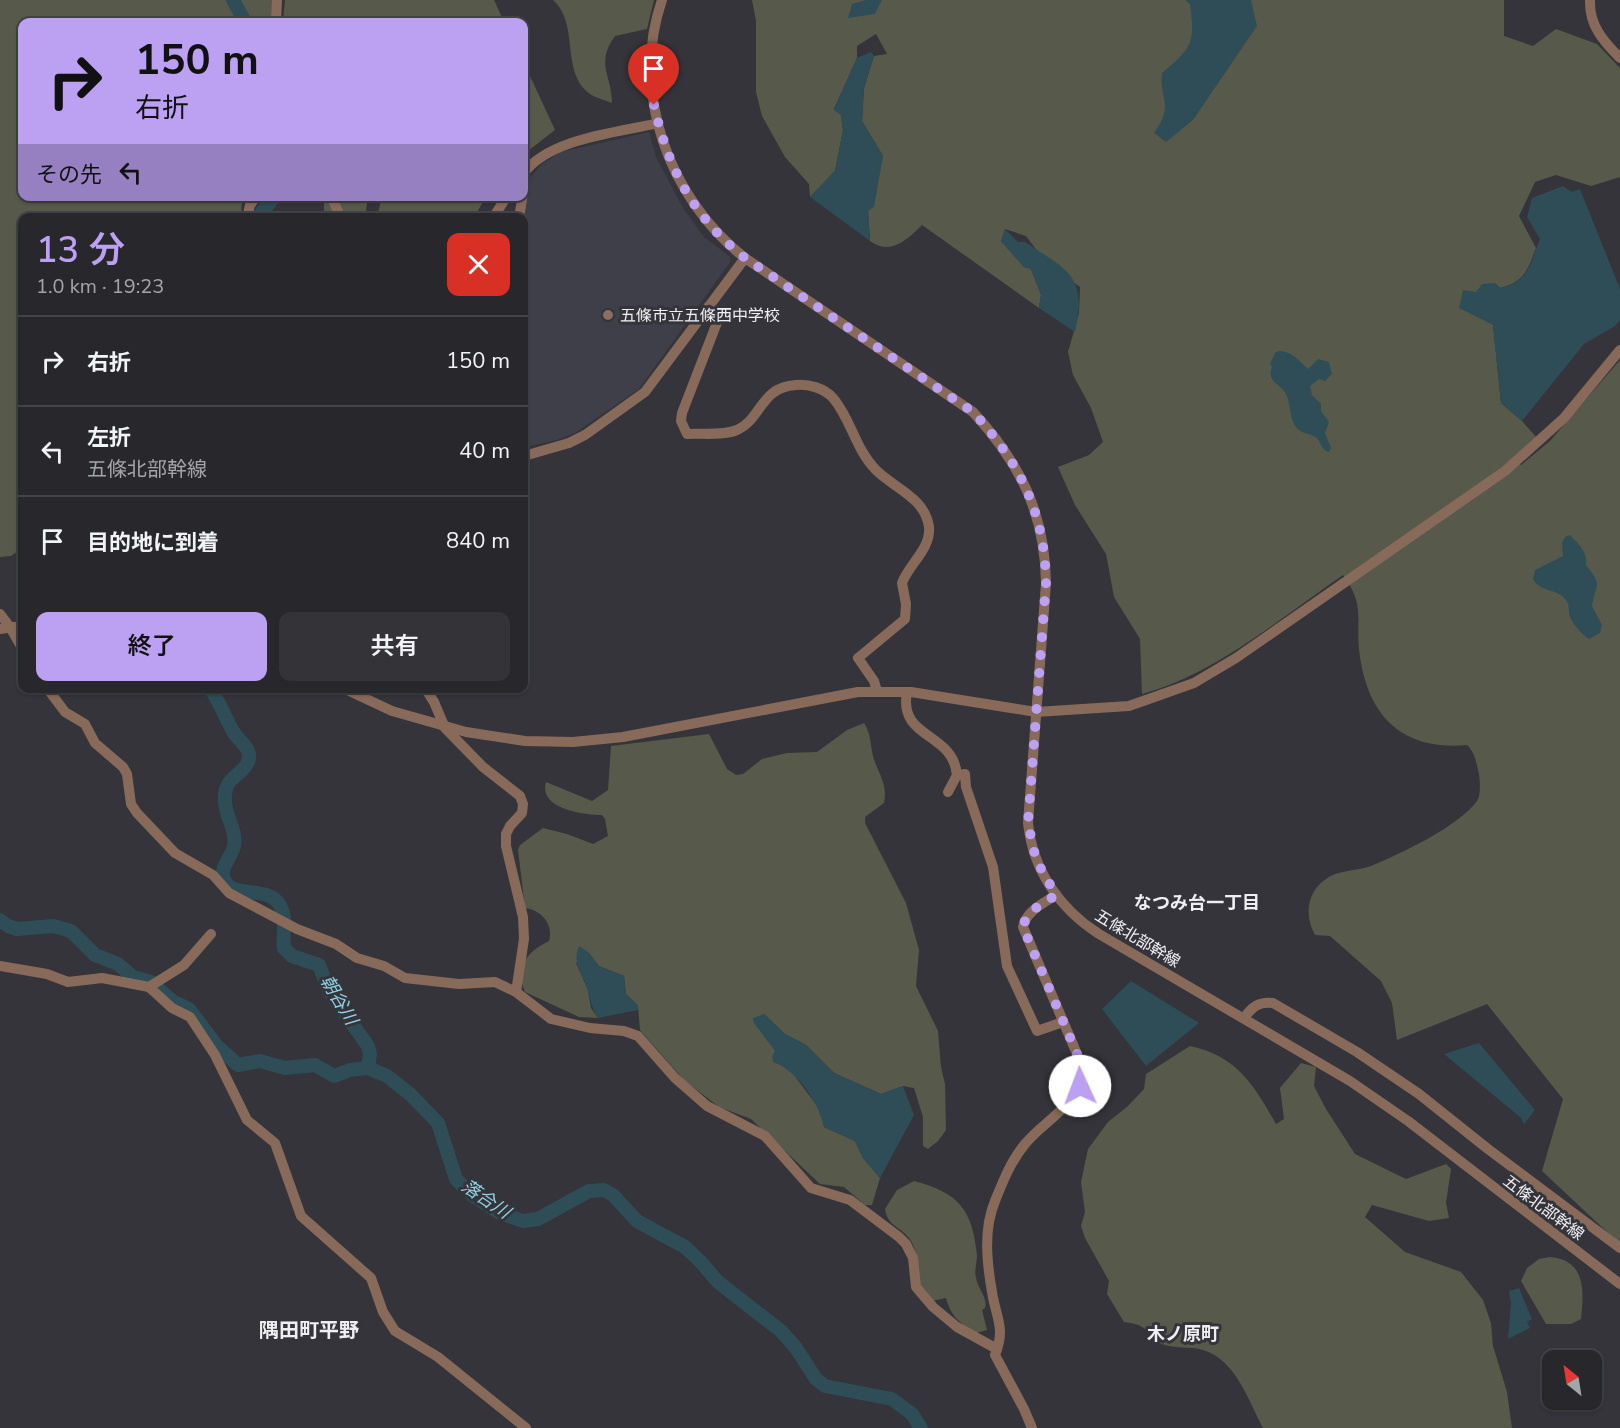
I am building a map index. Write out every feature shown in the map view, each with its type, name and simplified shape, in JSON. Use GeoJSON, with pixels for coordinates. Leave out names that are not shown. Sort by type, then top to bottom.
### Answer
{"type":"FeatureCollection","features":[{"type":"Feature","properties":{"kind":"street"},"geometry":{"type":"LineString","coordinates":[[276,18],[277,0]]}},
{"type":"Feature","properties":{"kind":"street","name":"五條北部幹線"},"geometry":{"type":"LineString","coordinates":[[662,0],[655,21],[650,63],[651,84],[658,123],[672,164],[695,207],[711,228],[745,258],[973,412],[1016,467],[1028,489],[1046,552],[1042,647],[1028,810],[1029,836],[1042,874],[1056,895],[1074,915],[1099,934],[1328,1067],[1392,1109],[1620,1284]]}},
{"type":"Feature","properties":{"kind":"street"},"geometry":{"type":"LineString","coordinates":[[1590,0],[1589,16],[1605,43],[1620,58]]}},
{"type":"Feature","properties":{"kind":"street"},"geometry":{"type":"LineString","coordinates":[[528,169],[534,161],[553,149],[658,123]]}},
{"type":"Feature","properties":{"kind":"street"},"geometry":{"type":"LineString","coordinates":[[528,455],[585,435],[634,401],[658,376],[745,258]]}},
{"type":"Feature","properties":{"kind":"street"},"geometry":{"type":"LineString","coordinates":[[708,307],[718,320],[682,413],[681,421],[687,434],[728,433],[746,424],[768,395],[779,389],[804,385],[820,388],[832,397],[841,410],[858,447],[867,460],[890,483],[914,499],[927,517],[929,529],[927,542],[902,583],[906,604],[905,619],[858,658],[874,681],[877,691]]}},
{"type":"Feature","properties":{"kind":"street"},"geometry":{"type":"LineString","coordinates":[[354,693],[392,711],[445,728],[525,741],[596,740],[623,737],[836,695],[877,691],[907,692],[1036,712],[1129,706],[1194,683],[1236,658],[1505,471],[1564,418],[1620,350]]}},
{"type":"Feature","properties":{"kind":"street"},"geometry":{"type":"LineString","coordinates":[[0,614],[5,628],[18,643]]}},
{"type":"Feature","properties":{"kind":"street"},"geometry":{"type":"LineString","coordinates":[[907,692],[907,706],[917,729],[946,747],[966,787],[993,867],[1004,948],[1012,978],[1037,1031],[1063,1022]]}},
{"type":"Feature","properties":{"kind":"street"},"geometry":{"type":"LineString","coordinates":[[51,693],[65,712],[86,724],[95,743],[123,767],[127,774],[131,804],[168,846],[183,858],[213,875],[229,893],[285,922],[336,944],[357,958],[384,966],[405,978],[459,984],[495,982],[516,992],[551,1019],[590,1028],[624,1031],[638,1036],[675,1078],[707,1106],[765,1136],[811,1188],[850,1200],[899,1237],[906,1244],[913,1258],[916,1287],[933,1307],[957,1328],[996,1352],[1032,1428]]}},
{"type":"Feature","properties":{"kind":"street"},"geometry":{"type":"LineString","coordinates":[[428,693],[445,728],[483,767],[520,796],[523,804],[522,813],[510,826],[506,846],[523,917],[524,939],[516,992]]}},
{"type":"Feature","properties":{"kind":"street"},"geometry":{"type":"LineString","coordinates":[[948,792],[961,775]]}},
{"type":"Feature","properties":{"kind":"street"},"geometry":{"type":"LineString","coordinates":[[996,1352],[1001,1325],[992,1293],[988,1252],[988,1226],[994,1203],[1017,1155],[1032,1136],[1068,1104],[1080,1086],[1080,1061],[1023,927],[1024,920],[1032,911],[1056,895]]}},
{"type":"Feature","properties":{"kind":"street"},"geometry":{"type":"LineString","coordinates":[[0,966],[47,974],[68,981],[102,978],[154,984],[191,959],[211,934]]}},
{"type":"Feature","properties":{"kind":"street"},"geometry":{"type":"LineString","coordinates":[[154,984],[172,1008],[184,1013],[195,1023],[215,1055],[247,1120],[275,1143],[301,1216],[371,1278],[388,1323],[453,1368],[489,1401],[526,1428]]}},
{"type":"Feature","properties":{"kind":"street"},"geometry":{"type":"LineString","coordinates":[[1244,1018],[1257,1004],[1273,1003],[1357,1052],[1419,1094],[1620,1248]]}},
{"type":"Feature","properties":{"kind":"shaded area","name":"五條市立五條西中学校"},"geometry":{"type":"Polygon","coordinates":[[[649,132],[656,157],[683,208],[704,237],[730,257],[730,262],[639,389],[575,433],[557,440],[528,446],[528,213],[524,213],[526,201],[528,201],[530,178],[542,164],[561,152],[649,132]]]}},
{"type":"Feature","properties":{"kind":"green space"},"geometry":{"type":"Polygon","coordinates":[[[0,0],[274,0],[275,18],[18,18],[18,201],[242,201],[241,213],[18,213],[18,551],[11,556],[0,557],[0,0]]]}},
{"type":"Feature","properties":{"kind":"green space"},"geometry":{"type":"Polygon","coordinates":[[[285,0],[494,0],[502,18],[283,18],[285,0]]]}},
{"type":"Feature","properties":{"kind":"green space"},"geometry":{"type":"Polygon","coordinates":[[[553,0],[654,0],[647,29],[615,36],[609,46],[605,62],[612,103],[590,94],[581,85],[572,61],[566,22],[561,10],[553,0]]]}},
{"type":"Feature","properties":{"kind":"green space"},"geometry":{"type":"Polygon","coordinates":[[[752,0],[1504,0],[1504,36],[1533,46],[1556,29],[1597,44],[1620,68],[1620,177],[1591,186],[1556,175],[1535,182],[1519,216],[1536,248],[1520,279],[1500,288],[1493,325],[1501,403],[1536,437],[1513,458],[1521,465],[1550,441],[1620,360],[1620,1244],[1542,1171],[1563,1099],[1487,1004],[1397,1040],[1392,1003],[1381,981],[1330,936],[1315,935],[1311,926],[1310,900],[1319,885],[1326,879],[1335,874],[1371,866],[1413,847],[1457,820],[1477,801],[1480,792],[1479,774],[1470,748],[1467,745],[1423,742],[1390,724],[1379,710],[1369,692],[1363,672],[1359,649],[1357,603],[1343,575],[1221,659],[1169,685],[1142,694],[1140,639],[1114,597],[1106,554],[1075,505],[1058,467],[1089,455],[1103,442],[1091,408],[1073,375],[1068,352],[1079,313],[1080,287],[1046,263],[1026,236],[1005,229],[1001,241],[1024,267],[1031,269],[1041,295],[1039,308],[922,225],[898,244],[884,247],[870,241],[868,210],[883,156],[862,121],[864,88],[874,56],[887,54],[876,34],[857,46],[857,58],[834,109],[841,115],[843,130],[835,171],[810,197],[809,184],[785,157],[762,116],[756,92],[756,21],[752,0]]]}},
{"type":"Feature","properties":{"kind":"green space"},"geometry":{"type":"Polygon","coordinates":[[[528,72],[555,130],[528,151],[528,72]]]}},
{"type":"Feature","properties":{"kind":"green space"},"geometry":{"type":"Polygon","coordinates":[[[324,201],[367,201],[366,213],[324,213],[324,201]]]}},
{"type":"Feature","properties":{"kind":"green space"},"geometry":{"type":"Polygon","coordinates":[[[381,201],[484,201],[476,213],[378,213],[381,201]]]}},
{"type":"Feature","properties":{"kind":"green space"},"geometry":{"type":"Polygon","coordinates":[[[864,723],[885,790],[884,803],[865,817],[865,823],[906,903],[919,950],[916,986],[938,1031],[945,1084],[946,1130],[928,1149],[923,1146],[923,1117],[914,1088],[903,1086],[881,1094],[834,1073],[806,1045],[785,1034],[764,1014],[755,1023],[821,1111],[824,1127],[855,1141],[863,1158],[880,1178],[872,1205],[865,1205],[844,1187],[820,1184],[751,1119],[719,1107],[684,1080],[640,1030],[638,1006],[626,994],[624,976],[599,966],[588,952],[576,963],[588,990],[591,1008],[598,1018],[579,1017],[525,992],[521,975],[522,968],[529,955],[549,941],[550,929],[541,915],[525,908],[518,850],[520,845],[543,828],[593,844],[608,836],[602,815],[564,809],[549,799],[545,791],[546,782],[592,801],[608,790],[611,746],[709,734],[727,769],[736,775],[743,774],[762,759],[787,753],[817,752],[847,730],[864,723]]]}},
{"type":"Feature","properties":{"kind":"green space"},"geometry":{"type":"Polygon","coordinates":[[[1190,1046],[1220,1057],[1242,1074],[1252,1085],[1276,1124],[1284,1119],[1280,1088],[1301,1063],[1316,1067],[1314,1086],[1355,1154],[1406,1179],[1446,1164],[1451,1169],[1446,1203],[1449,1218],[1429,1221],[1372,1205],[1365,1217],[1405,1252],[1461,1272],[1483,1300],[1491,1323],[1493,1346],[1507,1392],[1512,1428],[1263,1428],[1240,1382],[1224,1362],[1203,1350],[1162,1344],[1144,1328],[1124,1322],[1107,1294],[1109,1281],[1085,1238],[1081,1226],[1085,1212],[1081,1182],[1088,1149],[1108,1122],[1144,1089],[1146,1074],[1190,1046]]]}},
{"type":"Feature","properties":{"kind":"green space"},"geometry":{"type":"Polygon","coordinates":[[[914,1181],[942,1191],[960,1205],[967,1215],[975,1239],[977,1255],[975,1275],[986,1304],[982,1310],[987,1330],[976,1333],[953,1315],[946,1298],[932,1301],[918,1285],[915,1249],[906,1234],[889,1219],[885,1209],[897,1190],[914,1181]]]}},
{"type":"Feature","properties":{"kind":"green space"},"geometry":{"type":"Polygon","coordinates":[[[1550,1257],[1562,1259],[1570,1264],[1580,1279],[1581,1319],[1571,1324],[1546,1324],[1521,1281],[1527,1268],[1539,1259],[1550,1257]]]}},
{"type":"Feature","properties":{"kind":"water"},"geometry":{"type":"Polygon","coordinates":[[[866,0],[882,0],[875,14],[848,18],[852,4],[866,0]]]}},
{"type":"Feature","properties":{"kind":"water"},"geometry":{"type":"Polygon","coordinates":[[[1185,0],[1251,0],[1257,26],[1193,120],[1166,142],[1154,133],[1165,109],[1162,73],[1186,50],[1192,36],[1190,4],[1185,0]]]}},
{"type":"Feature","properties":{"kind":"water"},"geometry":{"type":"Polygon","coordinates":[[[871,52],[874,56],[864,88],[862,121],[883,156],[874,207],[868,211],[870,241],[810,197],[835,171],[843,130],[841,115],[834,110],[857,58],[871,52]]]}},
{"type":"Feature","properties":{"kind":"water"},"geometry":{"type":"Polygon","coordinates":[[[1563,186],[1572,192],[1580,189],[1620,289],[1620,320],[1615,326],[1584,344],[1522,421],[1501,403],[1493,325],[1459,308],[1463,290],[1476,292],[1482,284],[1495,283],[1501,288],[1518,281],[1523,276],[1531,263],[1540,239],[1527,217],[1532,198],[1563,186]]]}},
{"type":"Feature","properties":{"kind":"water"},"geometry":{"type":"Polygon","coordinates":[[[1005,229],[1018,242],[1025,242],[1071,276],[1079,298],[1075,332],[1039,308],[1041,295],[1031,269],[1024,267],[1001,241],[1005,229]]]}},
{"type":"Feature","properties":{"kind":"water"},"geometry":{"type":"Polygon","coordinates":[[[1279,351],[1292,355],[1308,369],[1318,359],[1329,362],[1332,374],[1325,381],[1319,379],[1310,386],[1312,395],[1321,404],[1321,411],[1329,422],[1325,433],[1331,448],[1329,452],[1323,448],[1317,438],[1301,431],[1293,422],[1286,394],[1271,376],[1270,364],[1275,353],[1279,351]]]}},
{"type":"Feature","properties":{"kind":"water"},"geometry":{"type":"Polygon","coordinates":[[[1570,535],[1582,549],[1586,557],[1586,565],[1595,577],[1597,585],[1592,606],[1602,625],[1600,633],[1589,639],[1571,620],[1565,599],[1540,586],[1533,579],[1535,570],[1563,556],[1562,543],[1565,537],[1570,535]]]}},
{"type":"Feature","properties":{"kind":"water"},"geometry":{"type":"Polygon","coordinates":[[[579,946],[588,952],[599,966],[624,976],[626,994],[638,1005],[638,1010],[598,1018],[577,963],[579,946]]]}},
{"type":"Feature","properties":{"kind":"water"},"geometry":{"type":"Polygon","coordinates":[[[1131,981],[1199,1023],[1146,1066],[1102,1009],[1131,981]]]}},
{"type":"Feature","properties":{"kind":"water"},"geometry":{"type":"Polygon","coordinates":[[[764,1014],[785,1034],[806,1045],[834,1073],[881,1094],[903,1086],[914,1115],[880,1178],[863,1158],[855,1141],[824,1127],[806,1088],[790,1072],[773,1062],[772,1056],[775,1051],[754,1023],[753,1018],[764,1014]]]}},
{"type":"Feature","properties":{"kind":"water"},"geometry":{"type":"Polygon","coordinates":[[[1479,1043],[1535,1110],[1524,1124],[1521,1118],[1444,1054],[1479,1043]]]}},
{"type":"Feature","properties":{"kind":"water"},"geometry":{"type":"Polygon","coordinates":[[[1519,1288],[1532,1319],[1527,1322],[1530,1328],[1508,1339],[1511,1303],[1509,1291],[1519,1288]]]}},
{"type":"Feature","properties":{"kind":"waterway","name":"朝谷川"},"geometry":{"type":"LineString","coordinates":[[233,0],[243,18]]}},
{"type":"Feature","properties":{"kind":"waterway","name":"朝谷川"},"geometry":{"type":"LineString","coordinates":[[262,213],[271,201]]}},
{"type":"Feature","properties":{"kind":"waterway","name":"朝谷川"},"geometry":{"type":"LineString","coordinates":[[213,693],[234,733],[249,754],[247,764],[226,788],[226,807],[234,840],[233,850],[223,871],[226,883],[231,888],[266,895],[279,904],[284,920],[284,948],[292,956],[319,965],[329,991],[368,1046],[370,1054],[368,1068]]}},
{"type":"Feature","properties":{"kind":"waterway","name":"落合川"},"geometry":{"type":"LineString","coordinates":[[0,920],[17,929],[53,926],[71,931],[95,955],[118,964],[133,977],[151,982],[172,1001],[189,1009],[217,1046],[238,1065],[260,1061],[285,1068],[315,1065],[334,1076],[350,1070],[368,1068],[387,1076],[411,1095],[438,1123],[456,1179],[472,1195],[500,1213],[523,1221],[538,1219],[589,1191],[604,1190],[613,1195],[637,1221],[685,1247],[718,1282],[781,1331],[796,1348],[816,1379],[825,1386],[892,1399],[912,1414],[921,1428]]}},
{"type":"Feature","properties":{"kind":"place","name":"五條市立五條西中学校"},"geometry":{"type":"Point","coordinates":[608,315]}},
{"type":"Feature","properties":{"kind":"district","name":"なつみ台一丁目"},"geometry":{"type":"Point","coordinates":[1197,903]}},
{"type":"Feature","properties":{"kind":"district","name":"隅田町平野"},"geometry":{"type":"Point","coordinates":[309,1330]}},
{"type":"Feature","properties":{"kind":"district","name":"木ノ原町"},"geometry":{"type":"Point","coordinates":[1183,1334]}},
{"type":"Feature","properties":{"kind":"route"},"geometry":{"type":"LineString","coordinates":[[654,105],[663,142],[672,164],[690,199],[711,228],[745,258],[973,412],[1000,444],[1028,489],[1046,552],[1046,583],[1028,797],[1028,823],[1036,860],[1056,895],[1032,911],[1024,920],[1023,927],[1080,1061],[1082,1070],[1080,1086]]}}]}
